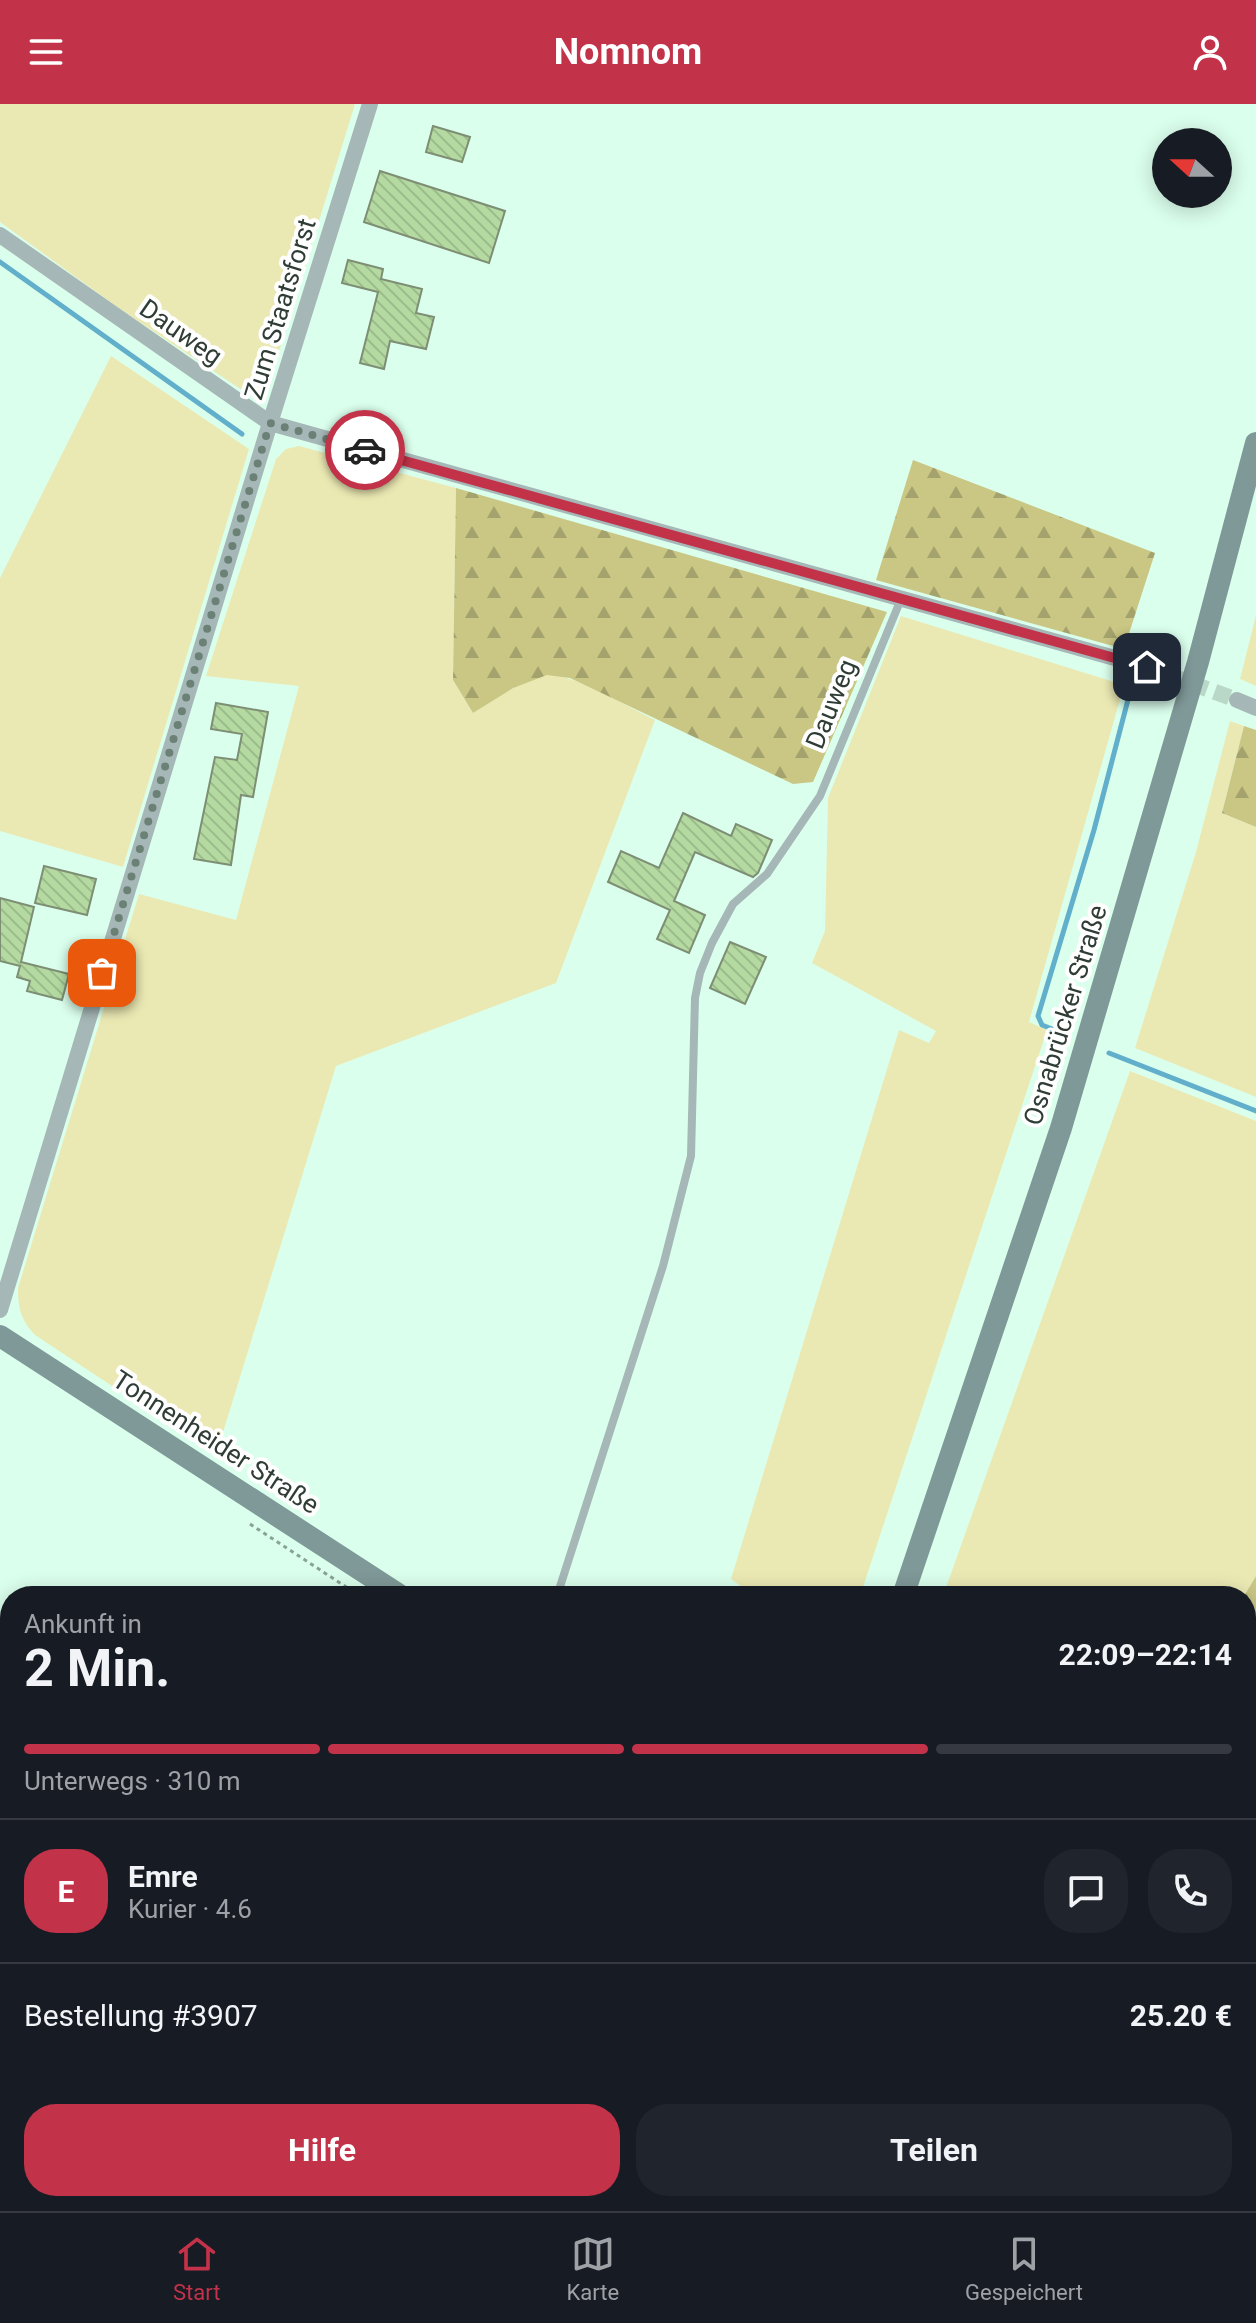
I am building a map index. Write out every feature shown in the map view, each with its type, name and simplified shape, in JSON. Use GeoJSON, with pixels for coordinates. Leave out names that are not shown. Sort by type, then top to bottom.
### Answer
{"type":"FeatureCollection","features":[{"type":"Feature","properties":{"kind":"main road","name":"Osnabrücker Straße"},"geometry":{"type":"LineString","coordinates":[[906,1586],[1065,1113],[1198,662],[1256,443]]}},
{"type":"Feature","properties":{"kind":"main road","name":"Tonnenheider Straße"},"geometry":{"type":"LineString","coordinates":[[0,1336],[386,1586]]}},
{"type":"Feature","properties":{"kind":"street","name":"Zum Staatsforst"},"geometry":{"type":"LineString","coordinates":[[0,1310],[370,104]]}},
{"type":"Feature","properties":{"kind":"street","name":"Dauweg"},"geometry":{"type":"LineString","coordinates":[[0,235],[270,423],[1147,667]]}},
{"type":"Feature","properties":{"kind":"street"},"geometry":{"type":"LineString","coordinates":[[1237,700],[1256,708]]}},
{"type":"Feature","properties":{"kind":"lane","name":"Dauweg"},"geometry":{"type":"LineString","coordinates":[[560,1586],[663,1266],[691,1156],[695,998],[700,973],[733,904],[767,874],[820,796],[901,599]]}},
{"type":"Feature","properties":{"kind":"shaded area"},"geometry":{"type":"Polygon","coordinates":[[[0,104],[355,104],[268,387],[260,395],[248,394],[117,307],[0,222],[0,104]]]}},
{"type":"Feature","properties":{"kind":"shaded area"},"geometry":{"type":"Polygon","coordinates":[[[111,356],[249,449],[123,867],[0,831],[0,578],[111,356]]]}},
{"type":"Feature","properties":{"kind":"shaded area"},"geometry":{"type":"Polygon","coordinates":[[[299,446],[456,488],[453,680],[473,713],[527,681],[556,675],[585,685],[655,720],[556,983],[336,1066],[216,1455],[35,1335],[21,1314],[18,1288],[139,894],[236,920],[299,686],[206,676],[276,459],[286,449],[299,446]]]}},
{"type":"Feature","properties":{"kind":"shaded area"},"geometry":{"type":"Polygon","coordinates":[[[1256,615],[1256,686],[1240,679],[1256,615]]]}},
{"type":"Feature","properties":{"kind":"shaded area"},"geometry":{"type":"Polygon","coordinates":[[[901,616],[1124,685],[1029,1022],[1047,1030],[863,1586],[740,1586],[731,1579],[899,1030],[929,1043],[936,1031],[812,963],[825,931],[828,798],[901,616]]]}},
{"type":"Feature","properties":{"kind":"shaded area"},"geometry":{"type":"Polygon","coordinates":[[[1230,721],[1244,726],[1222,813],[1256,827],[1256,1097],[1135,1048],[1196,852],[1230,721]]]}},
{"type":"Feature","properties":{"kind":"shaded area"},"geometry":{"type":"Polygon","coordinates":[[[1130,1071],[1256,1121],[1256,1576],[1250,1586],[947,1586],[1130,1071]]]}},
{"type":"Feature","properties":{"kind":"green space"},"geometry":{"type":"Polygon","coordinates":[[[913,460],[1155,553],[1124,649],[876,580],[913,460]]]}},
{"type":"Feature","properties":{"kind":"green space"},"geometry":{"type":"Polygon","coordinates":[[[456,488],[887,612],[813,782],[793,784],[570,678],[547,675],[513,688],[473,713],[453,680],[456,488]]]}},
{"type":"Feature","properties":{"kind":"green space"},"geometry":{"type":"Polygon","coordinates":[[[1244,726],[1256,730],[1256,827],[1222,813],[1244,726]]]}},
{"type":"Feature","properties":{"kind":"building"},"geometry":{"type":"Polygon","coordinates":[[[433,126],[470,137],[462,162],[426,152],[433,126]]]}},
{"type":"Feature","properties":{"kind":"building"},"geometry":{"type":"Polygon","coordinates":[[[380,171],[505,211],[489,263],[364,222],[380,171]]]}},
{"type":"Feature","properties":{"kind":"building"},"geometry":{"type":"Polygon","coordinates":[[[348,260],[383,269],[381,279],[422,289],[416,313],[434,317],[426,349],[390,341],[384,369],[360,363],[378,292],[342,283],[348,260]]]}},
{"type":"Feature","properties":{"kind":"building"},"geometry":{"type":"Polygon","coordinates":[[[216,703],[268,712],[253,797],[241,795],[231,865],[194,859],[215,757],[237,760],[242,734],[211,729],[216,703]]]}},
{"type":"Feature","properties":{"kind":"building"},"geometry":{"type":"Polygon","coordinates":[[[683,813],[731,836],[736,824],[772,840],[758,873],[753,877],[695,852],[674,901],[705,915],[689,953],[657,939],[670,910],[608,882],[621,851],[659,868],[683,813]]]}},
{"type":"Feature","properties":{"kind":"building"},"geometry":{"type":"Polygon","coordinates":[[[44,866],[96,879],[87,915],[35,903],[44,866]]]}},
{"type":"Feature","properties":{"kind":"building"},"geometry":{"type":"Polygon","coordinates":[[[0,898],[34,907],[21,962],[69,974],[62,1000],[27,991],[30,981],[17,977],[20,966],[0,961],[0,898]]]}},
{"type":"Feature","properties":{"kind":"building"},"geometry":{"type":"Polygon","coordinates":[[[730,942],[766,957],[745,1004],[710,988],[730,942]]]}},
{"type":"Feature","properties":{"kind":"waterway"},"geometry":{"type":"LineString","coordinates":[[0,262],[242,434]]}},
{"type":"Feature","properties":{"kind":"waterway"},"geometry":{"type":"LineString","coordinates":[[1067,1035],[1042,1025],[1038,1016],[1094,830],[1130,692]]}},
{"type":"Feature","properties":{"kind":"waterway"},"geometry":{"type":"LineString","coordinates":[[1109,1053],[1256,1111]]}},
{"type":"Feature","properties":{"kind":"tunnel"},"geometry":{"type":"LineString","coordinates":[[1147,667],[1237,700]]}},
{"type":"Feature","properties":{"kind":"way so far"},"geometry":{"type":"LineString","coordinates":[[102,973],[270,423],[365,450]]}},
{"type":"Feature","properties":{"kind":"route"},"geometry":{"type":"LineString","coordinates":[[365,450],[1147,667]]}}]}
